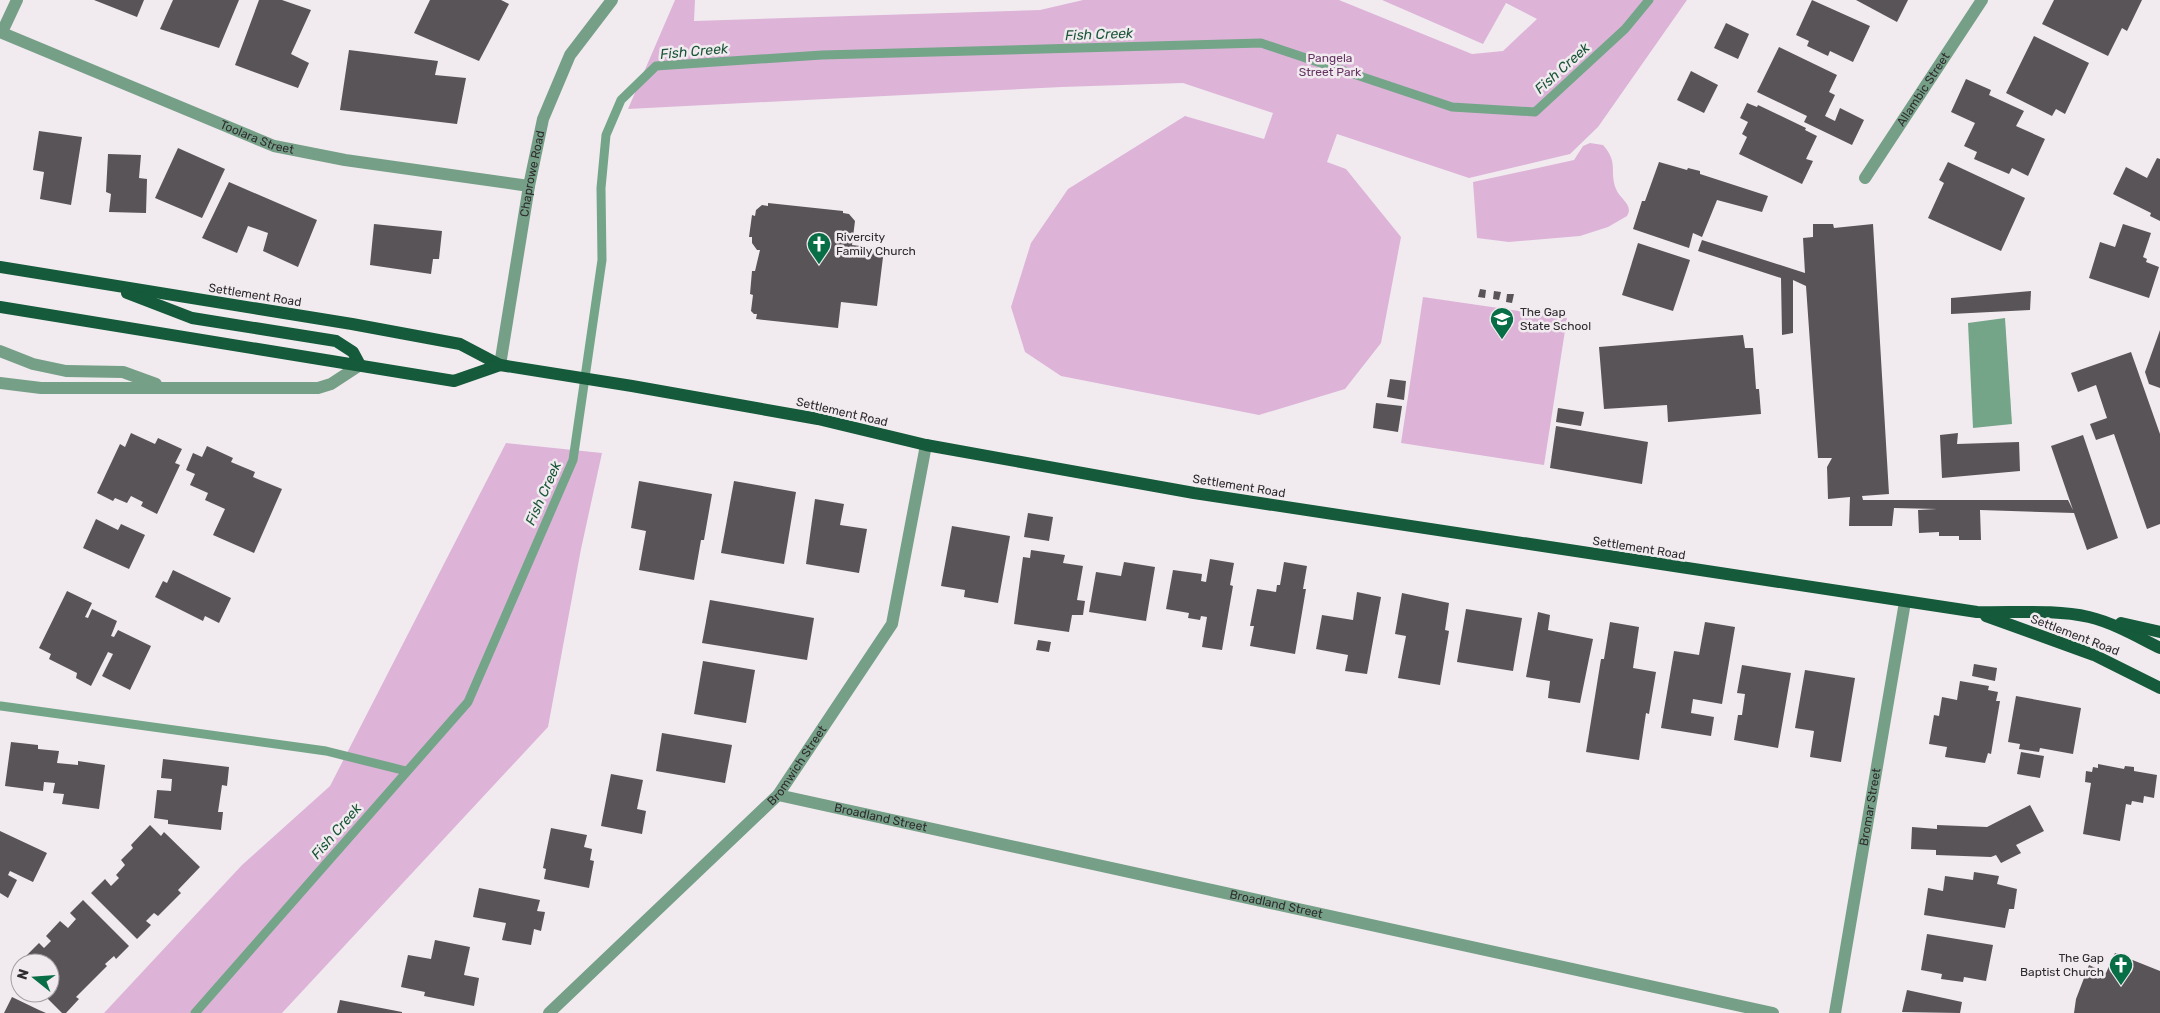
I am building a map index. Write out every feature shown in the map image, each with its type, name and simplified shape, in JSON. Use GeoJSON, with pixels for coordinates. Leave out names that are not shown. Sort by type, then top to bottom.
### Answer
{"type":"FeatureCollection","features":[{"type":"Feature","properties":{"kind":"main road","name":"Settlement Road"},"geometry":{"type":"LineString","coordinates":[[0,267],[352,324],[460,344],[500,365],[562,374],[818,419],[926,445],[1214,496],[1977,612],[2039,613],[2089,617],[2119,628],[2160,648]]}},
{"type":"Feature","properties":{"kind":"main road"},"geometry":{"type":"LineString","coordinates":[[111,286],[192,318],[336,341],[353,352],[360,365]]}},
{"type":"Feature","properties":{"kind":"main road","name":"Settlement Road"},"geometry":{"type":"LineString","coordinates":[[0,307],[454,381],[500,365]]}},
{"type":"Feature","properties":{"kind":"main road","name":"Settlement Road"},"geometry":{"type":"LineString","coordinates":[[1977,612],[2094,655],[2160,688]]}},
{"type":"Feature","properties":{"kind":"main road"},"geometry":{"type":"LineString","coordinates":[[2089,617],[2160,632]]}},
{"type":"Feature","properties":{"kind":"street"},"geometry":{"type":"LineString","coordinates":[[1,32],[17,0]]}},
{"type":"Feature","properties":{"kind":"street","name":"Chaprowe Road"},"geometry":{"type":"LineString","coordinates":[[500,365],[529,186],[543,119],[570,56],[612,0]]}},
{"type":"Feature","properties":{"kind":"street","name":"Allambic Street"},"geometry":{"type":"LineString","coordinates":[[1865,178],[1982,0]]}},
{"type":"Feature","properties":{"kind":"street","name":"Toolara Street"},"geometry":{"type":"LineString","coordinates":[[1,32],[274,146],[345,160],[529,186]]}},
{"type":"Feature","properties":{"kind":"street"},"geometry":{"type":"LineString","coordinates":[[0,351],[50,368],[66,371],[123,372],[168,387]]}},
{"type":"Feature","properties":{"kind":"street"},"geometry":{"type":"LineString","coordinates":[[0,383],[40,388],[318,388],[331,384],[360,365]]}},
{"type":"Feature","properties":{"kind":"street","name":"Bromwich Street"},"geometry":{"type":"LineString","coordinates":[[549,1013],[778,795],[892,624],[926,445]]}},
{"type":"Feature","properties":{"kind":"street","name":"Bromar Street"},"geometry":{"type":"LineString","coordinates":[[1835,1013],[1905,602]]}},
{"type":"Feature","properties":{"kind":"street","name":"Broadland Street"},"geometry":{"type":"LineString","coordinates":[[778,795],[1774,1013]]}},
{"type":"Feature","properties":{"kind":"green space","name":"Pangela Street Park"},"geometry":{"type":"Polygon","coordinates":[[[675,0],[695,0],[694,21],[1040,10],[1083,0],[1339,0],[1472,54],[1503,51],[1537,19],[1506,3],[1483,44],[1382,0],[1687,0],[1598,127],[1570,154],[1469,178],[1337,134],[1327,162],[1346,169],[1401,237],[1381,343],[1345,389],[1259,415],[1061,376],[1025,352],[1011,307],[1031,243],[1068,189],[1185,116],[1264,139],[1273,113],[1183,83],[1062,87],[628,109],[675,0]]]}},
{"type":"Feature","properties":{"kind":"green space"},"geometry":{"type":"Polygon","coordinates":[[[1590,143],[1603,145],[1608,151],[1611,157],[1616,189],[1628,205],[1629,212],[1627,216],[1608,227],[1580,236],[1509,242],[1477,238],[1473,182],[1574,160],[1583,146],[1590,143]]]}},
{"type":"Feature","properties":{"kind":"green space"},"geometry":{"type":"Polygon","coordinates":[[[1423,297],[1567,318],[1544,465],[1401,443],[1423,297]]]}},
{"type":"Feature","properties":{"kind":"green space"},"geometry":{"type":"Polygon","coordinates":[[[506,443],[602,453],[581,549],[548,727],[282,1013],[104,1013],[242,865],[330,786],[506,443]]]}},
{"type":"Feature","properties":{"kind":"shaded area"},"geometry":{"type":"Polygon","coordinates":[[[2005,318],[2012,424],[1973,428],[1968,323],[2005,318]]]}},
{"type":"Feature","properties":{"kind":"building"},"geometry":{"type":"Polygon","coordinates":[[[94,0],[144,0],[137,17],[94,0]]]}},
{"type":"Feature","properties":{"kind":"building"},"geometry":{"type":"Polygon","coordinates":[[[173,0],[239,0],[219,48],[160,29],[173,0]]]}},
{"type":"Feature","properties":{"kind":"building"},"geometry":{"type":"Polygon","coordinates":[[[259,0],[282,0],[311,10],[291,54],[309,63],[298,88],[235,65],[259,0]]]}},
{"type":"Feature","properties":{"kind":"building"},"geometry":{"type":"Polygon","coordinates":[[[430,0],[501,0],[509,4],[479,61],[414,33],[430,0]]]}},
{"type":"Feature","properties":{"kind":"building"},"geometry":{"type":"Polygon","coordinates":[[[1812,0],[1870,26],[1853,62],[1830,51],[1828,56],[1807,46],[1809,41],[1796,35],[1812,0]]]}},
{"type":"Feature","properties":{"kind":"building"},"geometry":{"type":"Polygon","coordinates":[[[1856,0],[1908,0],[1897,22],[1856,0]]]}},
{"type":"Feature","properties":{"kind":"building"},"geometry":{"type":"Polygon","coordinates":[[[2054,0],[2142,0],[2127,31],[2122,28],[2108,56],[2042,24],[2054,0]]]}},
{"type":"Feature","properties":{"kind":"building"},"geometry":{"type":"Polygon","coordinates":[[[1726,23],[1749,34],[1738,59],[1714,48],[1726,23]]]}},
{"type":"Feature","properties":{"kind":"building"},"geometry":{"type":"Polygon","coordinates":[[[2034,36],[2089,63],[2065,114],[2056,109],[2052,116],[2006,93],[2034,36]]]}},
{"type":"Feature","properties":{"kind":"building"},"geometry":{"type":"Polygon","coordinates":[[[1779,47],[1837,75],[1829,92],[1835,95],[1825,116],[1835,121],[1840,108],[1864,120],[1852,145],[1804,122],[1807,116],[1757,92],[1779,47]]]}},
{"type":"Feature","properties":{"kind":"building"},"geometry":{"type":"Polygon","coordinates":[[[349,50],[438,61],[435,75],[466,78],[457,124],[340,110],[349,50]]]}},
{"type":"Feature","properties":{"kind":"building"},"geometry":{"type":"Polygon","coordinates":[[[1691,71],[1718,85],[1704,113],[1677,100],[1691,71]]]}},
{"type":"Feature","properties":{"kind":"building"},"geometry":{"type":"Polygon","coordinates":[[[1966,79],[1991,90],[1989,95],[2024,111],[2016,126],[2045,139],[2028,176],[2012,168],[2009,174],[1974,159],[1977,152],[1964,146],[1975,123],[1951,112],[1966,79]]]}},
{"type":"Feature","properties":{"kind":"building"},"geometry":{"type":"Polygon","coordinates":[[[1747,103],[1757,107],[1758,105],[1806,128],[1805,130],[1817,136],[1806,159],[1813,161],[1802,184],[1739,154],[1747,137],[1742,134],[1748,122],[1740,118],[1747,103]]]}},
{"type":"Feature","properties":{"kind":"building"},"geometry":{"type":"Polygon","coordinates":[[[39,131],[82,137],[71,205],[40,199],[44,172],[33,170],[39,131]]]}},
{"type":"Feature","properties":{"kind":"building"},"geometry":{"type":"Polygon","coordinates":[[[178,148],[225,169],[202,218],[155,198],[178,148]]]}},
{"type":"Feature","properties":{"kind":"building"},"geometry":{"type":"Polygon","coordinates":[[[108,154],[141,155],[139,178],[147,179],[146,213],[109,212],[111,194],[106,192],[108,154]]]}},
{"type":"Feature","properties":{"kind":"building"},"geometry":{"type":"Polygon","coordinates":[[[2157,158],[2160,159],[2160,221],[2150,216],[2151,213],[2113,194],[2126,167],[2147,178],[2157,158]]]}},
{"type":"Feature","properties":{"kind":"building"},"geometry":{"type":"Polygon","coordinates":[[[1659,162],[1687,170],[1688,168],[1700,171],[1700,174],[1768,196],[1762,212],[1717,200],[1702,237],[1693,233],[1689,248],[1633,229],[1642,201],[1645,201],[1659,162]]]}},
{"type":"Feature","properties":{"kind":"building"},"geometry":{"type":"Polygon","coordinates":[[[1948,162],[2025,198],[2001,251],[1928,218],[1944,183],[1939,180],[1948,162]]]}},
{"type":"Feature","properties":{"kind":"building"},"geometry":{"type":"Polygon","coordinates":[[[229,182],[317,220],[298,267],[263,251],[268,233],[248,226],[237,253],[202,238],[229,182]]]}},
{"type":"Feature","properties":{"kind":"building","name":"Rivercity Family Church"},"geometry":{"type":"Polygon","coordinates":[[[768,203],[843,211],[843,213],[849,214],[855,221],[852,245],[884,249],[877,306],[841,302],[838,328],[756,319],[757,314],[751,311],[753,295],[750,294],[752,271],[755,271],[760,250],[757,250],[752,243],[752,237],[749,237],[752,215],[755,216],[756,210],[762,205],[768,206],[768,203]]]}},
{"type":"Feature","properties":{"kind":"building"},"geometry":{"type":"Polygon","coordinates":[[[374,224],[442,231],[439,259],[433,259],[431,274],[370,265],[374,224]]]}},
{"type":"Feature","properties":{"kind":"building"},"geometry":{"type":"Polygon","coordinates":[[[1813,224],[1833,224],[1834,228],[1873,224],[1889,494],[1862,496],[1863,500],[2068,500],[2073,510],[2051,446],[2083,435],[2118,538],[2087,550],[2074,513],[1980,510],[1981,540],[1959,540],[1959,536],[1939,536],[1939,532],[1919,533],[1918,510],[1937,509],[1894,508],[1892,526],[1849,526],[1850,497],[1828,499],[1827,467],[1832,458],[1818,458],[1806,286],[1793,280],[1793,333],[1782,335],[1781,278],[1698,251],[1702,240],[1805,273],[1803,238],[1813,237],[1813,224]]]}},
{"type":"Feature","properties":{"kind":"building"},"geometry":{"type":"Polygon","coordinates":[[[2123,224],[2151,233],[2143,257],[2147,259],[2146,262],[2159,267],[2149,298],[2089,278],[2100,242],[2115,247],[2123,224]]]}},
{"type":"Feature","properties":{"kind":"building"},"geometry":{"type":"Polygon","coordinates":[[[1638,243],[1690,260],[1673,311],[1622,295],[1638,243]]]}},
{"type":"Feature","properties":{"kind":"building"},"geometry":{"type":"Polygon","coordinates":[[[1480,289],[1486,290],[1485,298],[1478,297],[1480,289]]]}},
{"type":"Feature","properties":{"kind":"building"},"geometry":{"type":"Polygon","coordinates":[[[1494,291],[1501,292],[1499,300],[1493,299],[1494,291]]]}},
{"type":"Feature","properties":{"kind":"building"},"geometry":{"type":"Polygon","coordinates":[[[2031,291],[2030,310],[1951,314],[1951,298],[2031,291]]]}},
{"type":"Feature","properties":{"kind":"building"},"geometry":{"type":"Polygon","coordinates":[[[1507,294],[1514,294],[1512,303],[1506,302],[1507,294]]]}},
{"type":"Feature","properties":{"kind":"building"},"geometry":{"type":"Polygon","coordinates":[[[2160,330],[2160,388],[2149,384],[2145,372],[2160,330]]]}},
{"type":"Feature","properties":{"kind":"building"},"geometry":{"type":"Polygon","coordinates":[[[1743,335],[1745,348],[1753,348],[1756,389],[1759,389],[1761,414],[1668,422],[1667,405],[1604,409],[1599,347],[1743,335]]]}},
{"type":"Feature","properties":{"kind":"building"},"geometry":{"type":"Polygon","coordinates":[[[2131,352],[2160,434],[2160,524],[2147,529],[2114,434],[2096,440],[2090,424],[2107,418],[2096,385],[2078,392],[2071,373],[2131,352]]]}},
{"type":"Feature","properties":{"kind":"building"},"geometry":{"type":"Polygon","coordinates":[[[1390,379],[1406,381],[1404,400],[1387,397],[1390,379]]]}},
{"type":"Feature","properties":{"kind":"building"},"geometry":{"type":"Polygon","coordinates":[[[1376,403],[1402,406],[1398,432],[1373,428],[1376,403]]]}},
{"type":"Feature","properties":{"kind":"building"},"geometry":{"type":"Polygon","coordinates":[[[1558,408],[1584,412],[1581,426],[1556,422],[1558,408]]]}},
{"type":"Feature","properties":{"kind":"building"},"geometry":{"type":"Polygon","coordinates":[[[1556,426],[1648,442],[1642,484],[1550,468],[1556,426]]]}},
{"type":"Feature","properties":{"kind":"building"},"geometry":{"type":"Polygon","coordinates":[[[131,433],[155,444],[158,438],[182,449],[175,463],[180,465],[157,514],[141,506],[143,502],[131,496],[127,503],[115,498],[113,501],[97,493],[120,444],[125,447],[131,433]]]}},
{"type":"Feature","properties":{"kind":"building"},"geometry":{"type":"Polygon","coordinates":[[[1958,433],[1957,444],[2019,442],[2020,471],[1942,478],[1940,435],[1958,433]]]}},
{"type":"Feature","properties":{"kind":"building"},"geometry":{"type":"Polygon","coordinates":[[[207,446],[233,458],[231,462],[255,472],[253,477],[282,489],[254,553],[213,535],[225,509],[205,500],[208,493],[190,485],[195,474],[186,470],[193,453],[202,457],[207,446]]]}},
{"type":"Feature","properties":{"kind":"building"},"geometry":{"type":"Polygon","coordinates":[[[639,481],[712,494],[704,540],[701,540],[694,580],[639,570],[646,531],[631,528],[639,481]]]}},
{"type":"Feature","properties":{"kind":"building"},"geometry":{"type":"Polygon","coordinates":[[[734,481],[796,492],[784,564],[721,553],[734,481]]]}},
{"type":"Feature","properties":{"kind":"building"},"geometry":{"type":"Polygon","coordinates":[[[815,499],[844,504],[840,525],[867,529],[859,573],[806,564],[815,499]]]}},
{"type":"Feature","properties":{"kind":"building"},"geometry":{"type":"Polygon","coordinates":[[[1028,513],[1053,517],[1049,541],[1024,537],[1028,513]]]}},
{"type":"Feature","properties":{"kind":"building"},"geometry":{"type":"Polygon","coordinates":[[[96,519],[118,530],[121,524],[145,535],[129,569],[83,548],[96,519]]]}},
{"type":"Feature","properties":{"kind":"building"},"geometry":{"type":"Polygon","coordinates":[[[952,526],[1010,536],[998,603],[964,597],[965,590],[941,586],[952,526]]]}},
{"type":"Feature","properties":{"kind":"building"},"geometry":{"type":"Polygon","coordinates":[[[1031,550],[1065,555],[1063,563],[1083,566],[1077,600],[1085,601],[1083,615],[1072,615],[1069,632],[1014,624],[1023,557],[1030,558],[1031,550]]]}},
{"type":"Feature","properties":{"kind":"building"},"geometry":{"type":"Polygon","coordinates":[[[1210,559],[1234,563],[1230,585],[1233,586],[1222,650],[1202,647],[1207,617],[1201,616],[1200,620],[1188,618],[1189,613],[1166,609],[1173,570],[1202,574],[1201,581],[1206,582],[1210,559]]]}},
{"type":"Feature","properties":{"kind":"building"},"geometry":{"type":"Polygon","coordinates":[[[1124,562],[1155,567],[1146,621],[1089,612],[1096,572],[1121,576],[1124,562]]]}},
{"type":"Feature","properties":{"kind":"building"},"geometry":{"type":"Polygon","coordinates":[[[1284,562],[1307,566],[1303,589],[1306,589],[1295,654],[1250,646],[1254,626],[1250,626],[1257,589],[1276,592],[1277,585],[1280,585],[1284,562]]]}},
{"type":"Feature","properties":{"kind":"building"},"geometry":{"type":"Polygon","coordinates":[[[173,570],[231,598],[219,623],[205,616],[203,621],[155,597],[163,581],[167,583],[173,570]]]}},
{"type":"Feature","properties":{"kind":"building"},"geometry":{"type":"Polygon","coordinates":[[[67,591],[92,603],[85,617],[88,618],[92,609],[117,621],[111,636],[114,637],[118,630],[151,646],[130,690],[102,676],[113,654],[108,652],[91,686],[76,678],[77,673],[49,659],[51,654],[39,648],[67,591]]]}},
{"type":"Feature","properties":{"kind":"building"},"geometry":{"type":"Polygon","coordinates":[[[1357,592],[1381,597],[1367,674],[1345,671],[1348,655],[1316,649],[1322,615],[1353,620],[1357,592]]]}},
{"type":"Feature","properties":{"kind":"building"},"geometry":{"type":"Polygon","coordinates":[[[1402,593],[1449,603],[1445,630],[1449,631],[1440,685],[1398,678],[1406,636],[1395,634],[1402,593]]]}},
{"type":"Feature","properties":{"kind":"building"},"geometry":{"type":"Polygon","coordinates":[[[710,600],[814,618],[807,660],[702,643],[710,600]]]}},
{"type":"Feature","properties":{"kind":"building"},"geometry":{"type":"Polygon","coordinates":[[[1466,609],[1522,618],[1513,671],[1457,662],[1466,609]]]}},
{"type":"Feature","properties":{"kind":"building"},"geometry":{"type":"Polygon","coordinates":[[[1538,612],[1550,615],[1548,630],[1593,639],[1580,703],[1548,698],[1550,681],[1526,677],[1538,612]]]}},
{"type":"Feature","properties":{"kind":"building"},"geometry":{"type":"Polygon","coordinates":[[[1610,622],[1639,627],[1633,668],[1656,672],[1649,714],[1646,713],[1639,760],[1586,752],[1601,659],[1604,659],[1610,622]]]}},
{"type":"Feature","properties":{"kind":"building"},"geometry":{"type":"Polygon","coordinates":[[[1705,622],[1735,627],[1722,704],[1693,699],[1691,713],[1714,717],[1711,736],[1661,728],[1674,651],[1699,655],[1705,622]]]}},
{"type":"Feature","properties":{"kind":"building"},"geometry":{"type":"Polygon","coordinates":[[[1038,640],[1051,642],[1049,652],[1036,650],[1038,640]]]}},
{"type":"Feature","properties":{"kind":"building"},"geometry":{"type":"Polygon","coordinates":[[[703,661],[755,670],[746,723],[694,714],[703,661]]]}},
{"type":"Feature","properties":{"kind":"building"},"geometry":{"type":"Polygon","coordinates":[[[1974,664],[1997,668],[1995,681],[1972,676],[1974,664]]]}},
{"type":"Feature","properties":{"kind":"building"},"geometry":{"type":"Polygon","coordinates":[[[1742,665],[1791,673],[1778,748],[1734,740],[1738,715],[1742,715],[1745,694],[1737,693],[1742,665]]]}},
{"type":"Feature","properties":{"kind":"building"},"geometry":{"type":"Polygon","coordinates":[[[1805,670],[1855,678],[1841,762],[1810,757],[1814,731],[1795,728],[1805,670]]]}},
{"type":"Feature","properties":{"kind":"building"},"geometry":{"type":"Polygon","coordinates":[[[1960,681],[1989,686],[1988,690],[1998,692],[1996,701],[2000,701],[1991,754],[1988,753],[1985,763],[1945,757],[1947,747],[1929,744],[1934,715],[1939,716],[1942,697],[1957,700],[1960,681]]]}},
{"type":"Feature","properties":{"kind":"building"},"geometry":{"type":"Polygon","coordinates":[[[2016,696],[2081,708],[2073,754],[2040,748],[2039,752],[2019,749],[2020,744],[2008,742],[2016,696]]]}},
{"type":"Feature","properties":{"kind":"building"},"geometry":{"type":"Polygon","coordinates":[[[662,733],[732,745],[725,783],[656,771],[662,733]]]}},
{"type":"Feature","properties":{"kind":"building"},"geometry":{"type":"Polygon","coordinates":[[[11,742],[38,745],[38,749],[59,751],[57,763],[78,765],[78,761],[105,765],[99,809],[62,804],[64,794],[53,793],[55,783],[44,782],[43,791],[5,786],[11,742]]]}},
{"type":"Feature","properties":{"kind":"building"},"geometry":{"type":"Polygon","coordinates":[[[2021,752],[2044,756],[2040,778],[2017,774],[2021,752]]]}},
{"type":"Feature","properties":{"kind":"building"},"geometry":{"type":"Polygon","coordinates":[[[163,759],[229,767],[227,786],[222,785],[218,812],[223,812],[221,830],[168,824],[168,820],[154,818],[157,790],[171,791],[172,779],[161,778],[163,759]]]}},
{"type":"Feature","properties":{"kind":"building"},"geometry":{"type":"Polygon","coordinates":[[[2098,764],[2124,769],[2125,766],[2134,767],[2134,771],[2157,775],[2154,798],[2144,796],[2143,803],[2132,801],[2131,805],[2126,804],[2120,841],[2083,834],[2091,783],[2085,782],[2086,771],[2092,772],[2093,767],[2098,768],[2098,764]]]}},
{"type":"Feature","properties":{"kind":"building"},"geometry":{"type":"Polygon","coordinates":[[[611,774],[643,780],[637,809],[646,811],[642,834],[601,826],[611,774]]]}},
{"type":"Feature","properties":{"kind":"building"},"geometry":{"type":"Polygon","coordinates":[[[2030,805],[2044,831],[2016,845],[2021,853],[2001,863],[1996,855],[1991,857],[1936,855],[1936,850],[1911,849],[1912,827],[1937,829],[1937,825],[1987,827],[2030,805]]]}},
{"type":"Feature","properties":{"kind":"building"},"geometry":{"type":"Polygon","coordinates":[[[150,825],[161,836],[164,832],[200,867],[178,890],[181,893],[158,916],[154,913],[146,921],[151,925],[137,939],[91,893],[105,879],[111,886],[119,878],[116,875],[125,865],[121,860],[133,848],[131,845],[150,825]]]}},
{"type":"Feature","properties":{"kind":"building"},"geometry":{"type":"Polygon","coordinates":[[[551,828],[587,835],[584,847],[592,849],[590,860],[594,861],[589,888],[544,879],[546,869],[543,868],[551,828]]]}},
{"type":"Feature","properties":{"kind":"building"},"geometry":{"type":"Polygon","coordinates":[[[0,831],[47,853],[33,882],[10,871],[8,875],[17,880],[8,898],[0,893],[0,831]]]}},
{"type":"Feature","properties":{"kind":"building"},"geometry":{"type":"Polygon","coordinates":[[[1974,872],[1999,876],[1997,884],[2017,889],[2014,909],[2009,909],[2005,928],[1924,915],[1928,888],[1943,891],[1945,876],[1973,880],[1974,872]]]}},
{"type":"Feature","properties":{"kind":"building"},"geometry":{"type":"Polygon","coordinates":[[[479,888],[540,900],[537,911],[545,912],[541,931],[534,929],[531,945],[502,940],[506,923],[473,917],[479,888]]]}},
{"type":"Feature","properties":{"kind":"building"},"geometry":{"type":"Polygon","coordinates":[[[83,900],[129,946],[116,959],[114,956],[105,964],[107,966],[76,997],[79,999],[66,1013],[62,1013],[52,1003],[60,1003],[60,953],[29,953],[39,943],[44,948],[51,941],[46,936],[60,921],[68,928],[76,919],[70,913],[83,900]]]}},
{"type":"Feature","properties":{"kind":"building"},"geometry":{"type":"Polygon","coordinates":[[[1927,934],[1993,945],[1986,981],[1964,977],[1963,982],[1941,979],[1942,974],[1921,970],[1927,934]]]}},
{"type":"Feature","properties":{"kind":"building"},"geometry":{"type":"Polygon","coordinates":[[[435,940],[470,947],[464,975],[479,978],[474,1006],[424,996],[425,992],[401,987],[408,955],[431,959],[435,940]]]}},
{"type":"Feature","properties":{"kind":"building","name":"The Gap Baptist Church"},"geometry":{"type":"Polygon","coordinates":[[[2115,953],[2160,971],[2160,1013],[2074,1013],[2076,999],[2089,965],[2106,973],[2115,953]]]}},
{"type":"Feature","properties":{"kind":"building"},"geometry":{"type":"Polygon","coordinates":[[[1907,990],[1962,1002],[1960,1013],[1902,1012],[1907,990]]]}},
{"type":"Feature","properties":{"kind":"building"},"geometry":{"type":"Polygon","coordinates":[[[340,1000],[402,1012],[402,1013],[337,1013],[340,1000]]]}},
{"type":"Feature","properties":{"kind":"building"},"geometry":{"type":"Polygon","coordinates":[[[10,1001],[10,1003],[24,1003],[46,1013],[4,1013],[10,1001]]]}},
{"type":"Feature","properties":{"kind":"waterway","name":"Fish Creek"},"geometry":{"type":"LineString","coordinates":[[195,1013],[468,702],[573,460],[602,260],[601,188],[606,135],[621,100],[656,66],[822,55],[1261,43],[1452,107],[1535,112],[1625,29],[1649,0]]}},
{"type":"Feature","properties":{"kind":"waterway"},"geometry":{"type":"LineString","coordinates":[[1,706],[326,751],[406,771]]}},
{"type":"Feature","properties":{"kind":"place","name":"Rivercity Family Church"},"geometry":{"type":"Point","coordinates":[819,265]}},
{"type":"Feature","properties":{"kind":"place","name":"The Gap State School"},"geometry":{"type":"Point","coordinates":[1502,340]}},
{"type":"Feature","properties":{"kind":"place","name":"The Gap Baptist Church"},"geometry":{"type":"Point","coordinates":[2121,986]}}]}
